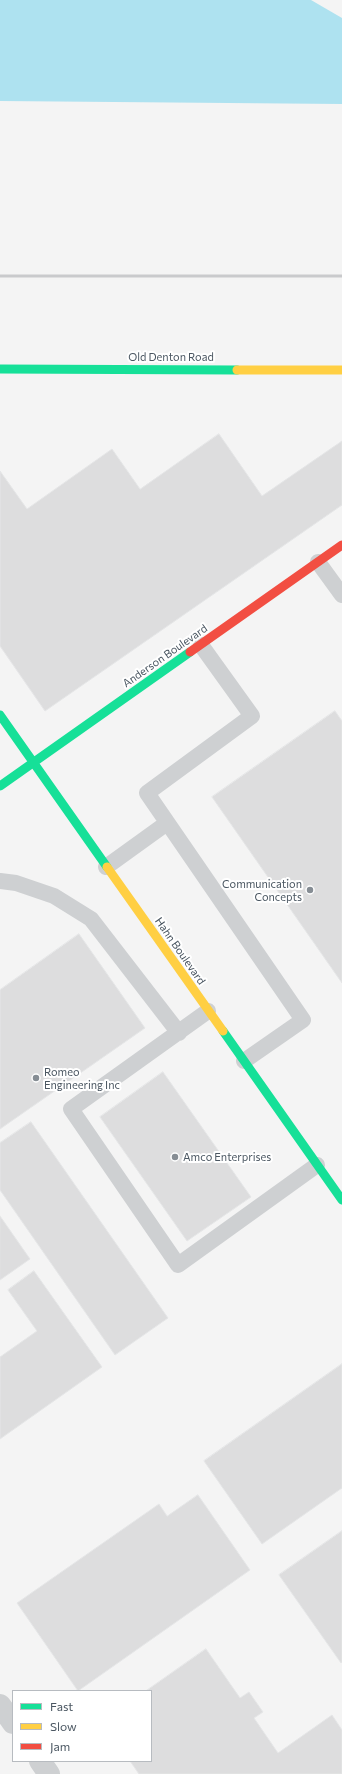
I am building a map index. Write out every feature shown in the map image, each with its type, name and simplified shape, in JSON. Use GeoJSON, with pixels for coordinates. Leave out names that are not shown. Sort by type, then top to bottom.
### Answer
{"type":"FeatureCollection","features":[{"type":"Feature","properties":{"kind":"street","name":"Old Denton Road"},"geometry":{"type":"LineString","coordinates":[[0,369],[342,370]]}},
{"type":"Feature","properties":{"kind":"street","name":"Anderson Boulevard"},"geometry":{"type":"LineString","coordinates":[[0,786],[201,646],[342,544]]}},
{"type":"Feature","properties":{"kind":"street","name":"Hahn Boulevard"},"geometry":{"type":"LineString","coordinates":[[0,715],[342,1200]]}},
{"type":"Feature","properties":{"kind":"street"},"geometry":{"type":"LineString","coordinates":[[0,1705],[12,1722]]}},
{"type":"Feature","properties":{"kind":"street"},"geometry":{"type":"LineString","coordinates":[[41,1762],[49,1774]]}},
{"type":"Feature","properties":{"kind":"lane"},"geometry":{"type":"LineString","coordinates":[[318,562],[342,595]]}},
{"type":"Feature","properties":{"kind":"lane"},"geometry":{"type":"LineString","coordinates":[[201,646],[252,716],[147,793],[303,1020],[244,1061]]}},
{"type":"Feature","properties":{"kind":"lane"},"geometry":{"type":"LineString","coordinates":[[106,867],[167,823]]}},
{"type":"Feature","properties":{"kind":"lane"},"geometry":{"type":"LineString","coordinates":[[0,881],[16,883],[54,896],[91,919],[178,1033]]}},
{"type":"Feature","properties":{"kind":"lane"},"geometry":{"type":"LineString","coordinates":[[208,1011],[71,1109],[178,1265],[317,1165]]}},
{"type":"Feature","properties":{"kind":"water"},"geometry":{"type":"Polygon","coordinates":[[[0,0],[311,0],[342,18],[342,104],[0,101],[0,0]]]}},
{"type":"Feature","properties":{"kind":"building"},"geometry":{"type":"Polygon","coordinates":[[[219,434],[262,496],[342,441],[342,505],[45,711],[0,646],[0,471],[27,509],[112,449],[140,489],[219,434]]]}},
{"type":"Feature","properties":{"kind":"building","name":"Communication Concepts"},"geometry":{"type":"Polygon","coordinates":[[[335,711],[342,721],[342,983],[212,797],[335,711]]]}},
{"type":"Feature","properties":{"kind":"building","name":"Romeo Engineering Inc"},"geometry":{"type":"Polygon","coordinates":[[[79,934],[145,1028],[0,1129],[0,990],[79,934]]]}},
{"type":"Feature","properties":{"kind":"building","name":"Amco Enterprises"},"geometry":{"type":"Polygon","coordinates":[[[163,1072],[251,1197],[187,1241],[100,1117],[163,1072]]]}},
{"type":"Feature","properties":{"kind":"building"},"geometry":{"type":"Polygon","coordinates":[[[31,1122],[168,1318],[115,1355],[0,1190],[0,1143],[31,1122]]]}},
{"type":"Feature","properties":{"kind":"building"},"geometry":{"type":"Polygon","coordinates":[[[0,1216],[30,1259],[0,1280],[0,1216]]]}},
{"type":"Feature","properties":{"kind":"building"},"geometry":{"type":"Polygon","coordinates":[[[34,1271],[102,1367],[0,1439],[0,1357],[37,1331],[8,1290],[34,1271]]]}},
{"type":"Feature","properties":{"kind":"building"},"geometry":{"type":"Polygon","coordinates":[[[342,1364],[342,1488],[262,1544],[204,1461],[342,1364]]]}},
{"type":"Feature","properties":{"kind":"building"},"geometry":{"type":"Polygon","coordinates":[[[198,1495],[250,1570],[79,1690],[77,1690],[17,1603],[159,1504],[167,1516],[198,1495]]]}},
{"type":"Feature","properties":{"kind":"building"},"geometry":{"type":"Polygon","coordinates":[[[342,1531],[342,1662],[341,1663],[279,1575],[342,1531]]]}},
{"type":"Feature","properties":{"kind":"building"},"geometry":{"type":"Polygon","coordinates":[[[206,1649],[240,1698],[249,1692],[263,1712],[254,1718],[278,1753],[332,1715],[342,1730],[342,1774],[139,1774],[131,1762],[152,1762],[152,1690],[147,1690],[206,1649]]]}},
{"type":"Feature","properties":{"kind":"railway"},"geometry":{"type":"LineString","coordinates":[[0,276],[342,276]]}},
{"type":"Feature","properties":{"kind":"traffic: fast"},"geometry":{"type":"LineString","coordinates":[[0,369],[237,370]]}},
{"type":"Feature","properties":{"kind":"traffic: fast"},"geometry":{"type":"LineString","coordinates":[[0,786],[190,652]]}},
{"type":"Feature","properties":{"kind":"traffic: fast"},"geometry":{"type":"LineString","coordinates":[[0,715],[107,867]]}},
{"type":"Feature","properties":{"kind":"traffic: fast"},"geometry":{"type":"LineString","coordinates":[[223,1031],[342,1200]]}},
{"type":"Feature","properties":{"kind":"traffic: slow"},"geometry":{"type":"LineString","coordinates":[[237,370],[342,370]]}},
{"type":"Feature","properties":{"kind":"traffic: slow"},"geometry":{"type":"LineString","coordinates":[[107,867],[223,1031]]}},
{"type":"Feature","properties":{"kind":"traffic: jam"},"geometry":{"type":"LineString","coordinates":[[190,652],[342,545]]}},
{"type":"Feature","properties":{"kind":"place","name":"Communication Concepts"},"geometry":{"type":"Point","coordinates":[310,890]}},
{"type":"Feature","properties":{"kind":"place","name":"Romeo Engineering Inc"},"geometry":{"type":"Point","coordinates":[36,1078]}},
{"type":"Feature","properties":{"kind":"place","name":"Amco Enterprises"},"geometry":{"type":"Point","coordinates":[175,1157]}}]}
